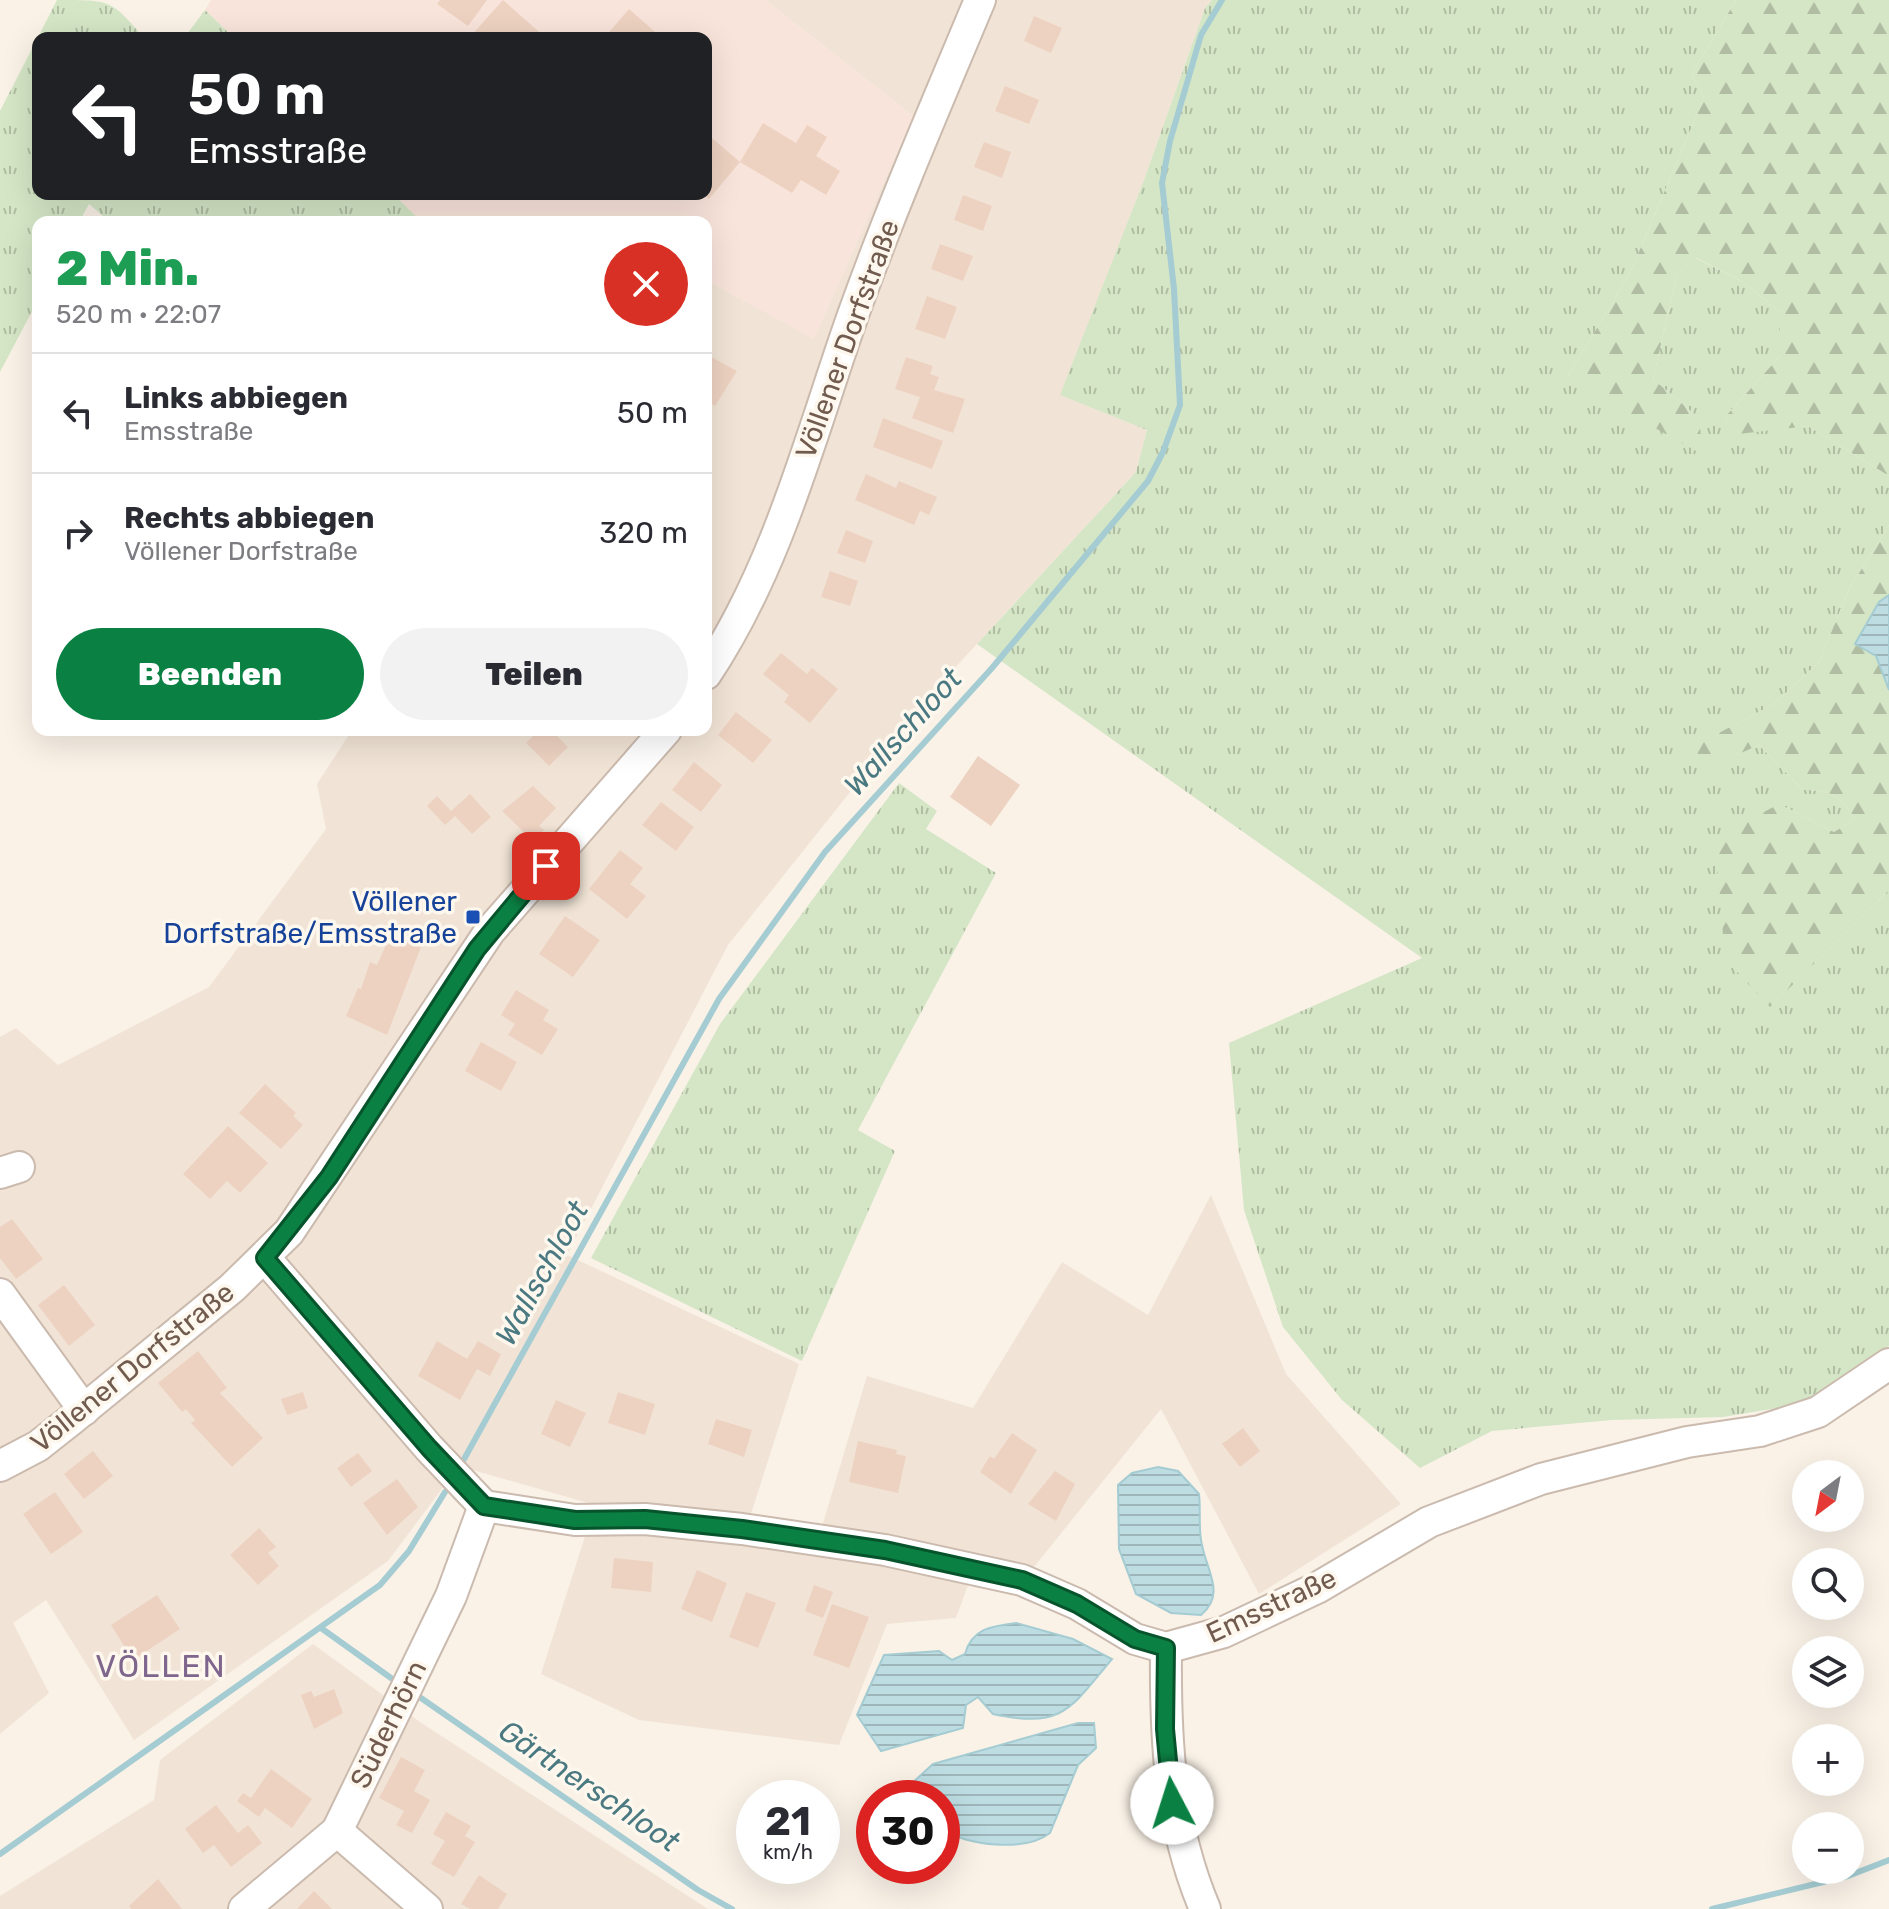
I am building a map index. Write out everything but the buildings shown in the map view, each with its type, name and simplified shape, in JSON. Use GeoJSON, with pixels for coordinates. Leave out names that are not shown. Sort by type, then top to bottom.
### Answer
{"type":"FeatureCollection","features":[{"type":"Feature","properties":{"kind":"street","name":"Völlener Dorfstraße"},"geometry":{"type":"LineString","coordinates":[[712,664],[737,621],[775,539],[883,233],[980,0]]}},
{"type":"Feature","properties":{"kind":"street","name":"Völlener Dorfstraße"},"geometry":{"type":"LineString","coordinates":[[0,1466],[38,1446],[84,1410],[265,1258],[329,1177],[490,931],[661,736]]}},
{"type":"Feature","properties":{"kind":"street"},"geometry":{"type":"LineString","coordinates":[[265,1258],[419,1437],[484,1506],[575,1520],[645,1519],[742,1529],[885,1550],[1022,1580],[1077,1604],[1135,1639],[1166,1648],[1165,1729],[1172,1803],[1186,1865],[1205,1909]]}},
{"type":"Feature","properties":{"kind":"street"},"geometry":{"type":"LineString","coordinates":[[0,1294],[84,1410]]}},
{"type":"Feature","properties":{"kind":"street","name":"Emsstraße"},"geometry":{"type":"LineString","coordinates":[[1166,1648],[1224,1632],[1317,1588],[1429,1522],[1541,1479],[1687,1442],[1760,1431],[1789,1422],[1818,1412],[1889,1364]]}},
{"type":"Feature","properties":{"kind":"street","name":"Süderhörn"},"geometry":{"type":"LineString","coordinates":[[337,1831],[451,1596],[484,1506]]}},
{"type":"Feature","properties":{"kind":"street"},"geometry":{"type":"LineString","coordinates":[[244,1909],[337,1831],[427,1909]]}},
{"type":"Feature","properties":{"kind":"shaded area"},"geometry":{"type":"Polygon","coordinates":[[[211,0],[765,0],[913,116],[814,339],[712,283],[712,216],[416,216],[399,200],[712,200],[712,32],[228,32],[205,10],[211,0]]]}},
{"type":"Feature","properties":{"kind":"shaded area"},"geometry":{"type":"Polygon","coordinates":[[[765,0],[1212,0],[1205,8],[1144,180],[1061,395],[1147,430],[1136,472],[914,712],[728,945],[567,1255],[799,1364],[741,1545],[815,1550],[867,1376],[973,1408],[1062,1262],[1148,1315],[1211,1195],[1286,1374],[1401,1504],[1259,1594],[1161,1409],[1034,1567],[979,1555],[956,1618],[887,1624],[839,1745],[639,1720],[541,1674],[595,1505],[459,1466],[388,1561],[134,1740],[46,1600],[13,1623],[49,1693],[0,1734],[0,1037],[16,1028],[58,1065],[209,987],[326,829],[317,784],[348,736],[712,736],[712,283],[814,338],[913,116],[765,0]]]}},
{"type":"Feature","properties":{"kind":"shaded area"},"geometry":{"type":"Polygon","coordinates":[[[313,1644],[420,1722],[708,1909],[0,1909],[0,1896],[154,1800],[160,1760],[313,1644]]]}},
{"type":"Feature","properties":{"kind":"green space"},"geometry":{"type":"Polygon","coordinates":[[[57,0],[109,5],[117,9],[139,32],[41,32],[57,0]]]}},
{"type":"Feature","properties":{"kind":"green space"},"geometry":{"type":"Polygon","coordinates":[[[1212,0],[1736,0],[1692,74],[1704,98],[1630,273],[1567,378],[1699,418],[1653,379],[1677,274],[1696,258],[1743,282],[1780,312],[1780,356],[1725,417],[1738,433],[1808,426],[1889,476],[1889,525],[1849,589],[1819,662],[1774,704],[1695,746],[1705,768],[1759,745],[1803,790],[1821,791],[1840,799],[1855,819],[1834,832],[1779,804],[1771,1006],[1889,890],[1889,1346],[1811,1398],[1813,1402],[1723,1417],[1612,1420],[1492,1431],[1420,1468],[1342,1400],[1283,1327],[1244,1210],[1229,1043],[1422,958],[977,644],[1136,472],[1147,430],[1060,395],[1144,180],[1205,8],[1212,0]]]}},
{"type":"Feature","properties":{"kind":"green space"},"geometry":{"type":"Polygon","coordinates":[[[1736,0],[1889,0],[1889,476],[1808,426],[1738,434],[1725,417],[1780,356],[1780,312],[1743,282],[1697,258],[1677,274],[1653,379],[1699,418],[1703,455],[1567,378],[1630,273],[1704,98],[1692,74],[1736,0]]]}},
{"type":"Feature","properties":{"kind":"green space"},"geometry":{"type":"Polygon","coordinates":[[[205,10],[228,32],[188,32],[205,10]]]}},
{"type":"Feature","properties":{"kind":"green space"},"geometry":{"type":"Polygon","coordinates":[[[32,49],[32,200],[399,200],[416,216],[103,216],[89,204],[82,216],[32,216],[32,311],[0,372],[0,111],[32,49]]]}},
{"type":"Feature","properties":{"kind":"green space"},"geometry":{"type":"Polygon","coordinates":[[[1889,525],[1889,595],[1879,602],[1876,656],[1889,690],[1889,890],[1770,1007],[1725,959],[1715,838],[1779,804],[1834,832],[1855,819],[1840,799],[1821,791],[1803,790],[1759,745],[1705,769],[1694,746],[1774,704],[1819,662],[1849,589],[1889,525]]]}},
{"type":"Feature","properties":{"kind":"green space"},"geometry":{"type":"Polygon","coordinates":[[[899,783],[937,811],[926,829],[996,873],[858,1130],[895,1151],[802,1361],[591,1258],[720,1024],[899,783]]]}},
{"type":"Feature","properties":{"kind":"water"},"geometry":{"type":"Polygon","coordinates":[[[1889,595],[1889,690],[1876,656],[1855,644],[1879,602],[1889,595]]]}},
{"type":"Feature","properties":{"kind":"water"},"geometry":{"type":"Polygon","coordinates":[[[1158,1467],[1178,1471],[1199,1494],[1201,1539],[1214,1591],[1201,1615],[1171,1613],[1136,1594],[1119,1549],[1118,1485],[1132,1473],[1158,1467]]]}},
{"type":"Feature","properties":{"kind":"water"},"geometry":{"type":"Polygon","coordinates":[[[1016,1623],[1073,1639],[1112,1659],[1086,1691],[1063,1711],[1035,1719],[1016,1718],[993,1714],[978,1697],[966,1705],[963,1728],[881,1751],[857,1715],[884,1655],[939,1651],[952,1660],[965,1654],[968,1645],[984,1630],[1016,1623]]]}},
{"type":"Feature","properties":{"kind":"water"},"geometry":{"type":"Polygon","coordinates":[[[1078,1723],[1094,1723],[1096,1748],[1078,1765],[1050,1833],[1026,1843],[980,1843],[960,1837],[960,1780],[915,1780],[933,1764],[1078,1723]]]}},
{"type":"Feature","properties":{"kind":"waterway","name":"Wallschloot"},"geometry":{"type":"LineString","coordinates":[[463,1461],[719,999],[825,852],[992,668],[1148,481],[1163,452],[1180,405],[1174,289],[1162,183],[1170,141],[1201,35],[1222,0]]}},
{"type":"Feature","properties":{"kind":"waterway","name":"Wallschloot"},"geometry":{"type":"LineString","coordinates":[[0,1854],[380,1585],[409,1551],[445,1492]]}},
{"type":"Feature","properties":{"kind":"waterway","name":"Gärtnerschloot"},"geometry":{"type":"LineString","coordinates":[[321,1628],[391,1678]]}},
{"type":"Feature","properties":{"kind":"waterway","name":"Gärtnerschloot"},"geometry":{"type":"LineString","coordinates":[[421,1698],[698,1890],[732,1909]]}},
{"type":"Feature","properties":{"kind":"waterway","name":"Gärtnerschloot"},"geometry":{"type":"LineString","coordinates":[[1712,1909],[1848,1876],[1889,1860]]}},
{"type":"Feature","properties":{"kind":"place","name":"Völlener Dorfstraße/Emsstraße"},"geometry":{"type":"Point","coordinates":[473,917]}},
{"type":"Feature","properties":{"kind":"district","name":"VÖLLEN"},"geometry":{"type":"Point","coordinates":[161,1666]}},
{"type":"Feature","properties":{"kind":"route"},"geometry":{"type":"LineString","coordinates":[[546,866],[477,949],[329,1177],[289,1232],[265,1258],[369,1381],[484,1506],[575,1520],[645,1519],[742,1529],[885,1550],[1022,1580],[1077,1604],[1135,1639],[1166,1648],[1165,1729],[1172,1803]]}}]}
